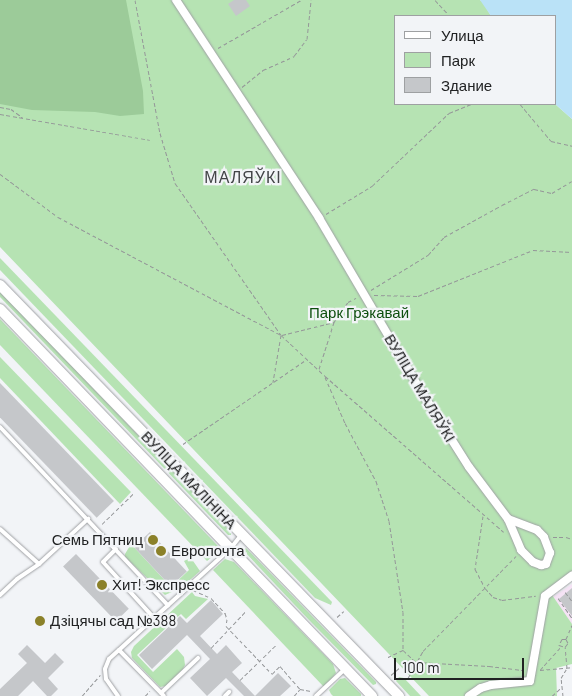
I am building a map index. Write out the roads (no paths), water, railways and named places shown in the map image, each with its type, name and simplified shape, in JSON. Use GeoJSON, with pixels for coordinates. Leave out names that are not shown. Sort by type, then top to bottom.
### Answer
{"type":"FeatureCollection","features":[{"type":"Feature","properties":{"kind":"main road","name":"ВУЛІЦА МАЛІНІНА"},"geometry":{"type":"LineString","coordinates":[[0,285],[399,696]]}},
{"type":"Feature","properties":{"kind":"main road","name":"ВУЛІЦА МАЛІНІНА"},"geometry":{"type":"LineString","coordinates":[[0,309],[372,696]]}},
{"type":"Feature","properties":{"kind":"street","name":"ВУЛІЦА МАЛЯЎКІ"},"geometry":{"type":"LineString","coordinates":[[176,0],[319,218],[444,429],[469,467],[508,519],[521,550],[532,562],[541,565],[546,564],[550,553],[544,537],[537,530],[508,519]]}},
{"type":"Feature","properties":{"kind":"street"},"geometry":{"type":"LineString","coordinates":[[469,696],[481,688],[491,685],[530,681],[544,596],[552,590],[563,586],[572,576]]}},
{"type":"Feature","properties":{"kind":"lane"},"geometry":{"type":"LineString","coordinates":[[0,427],[168,605]]}},
{"type":"Feature","properties":{"kind":"lane"},"geometry":{"type":"LineString","coordinates":[[0,594],[17,579],[39,564],[88,519]]}},
{"type":"Feature","properties":{"kind":"lane"},"geometry":{"type":"LineString","coordinates":[[0,528],[39,564]]}},
{"type":"Feature","properties":{"kind":"lane"},"geometry":{"type":"LineString","coordinates":[[118,696],[106,679],[105,669],[109,659],[230,548],[242,534]]}},
{"type":"Feature","properties":{"kind":"lane"},"geometry":{"type":"LineString","coordinates":[[116,550],[103,562],[154,618]]}},
{"type":"Feature","properties":{"kind":"lane"},"geometry":{"type":"LineString","coordinates":[[118,650],[163,694],[198,658]]}},
{"type":"Feature","properties":{"kind":"lane"},"geometry":{"type":"LineString","coordinates":[[316,696],[346,667]]}},
{"type":"Feature","properties":{"kind":"water"},"geometry":{"type":"Polygon","coordinates":[[[480,0],[572,0],[572,119],[556,105],[557,15],[490,15],[480,0]]]}},
{"type":"Feature","properties":{"kind":"place","name":"Семь Пятниц"},"geometry":{"type":"Point","coordinates":[153,540]}},
{"type":"Feature","properties":{"kind":"place","name":"Европочта"},"geometry":{"type":"Point","coordinates":[161,551]}},
{"type":"Feature","properties":{"kind":"place","name":"Хит! Экспресс"},"geometry":{"type":"Point","coordinates":[102,585]}},
{"type":"Feature","properties":{"kind":"place","name":"Дзіцячы сад №388"},"geometry":{"type":"Point","coordinates":[40,621]}},
{"type":"Feature","properties":{"kind":"district","name":"МАЛЯЎКІ"},"geometry":{"type":"Point","coordinates":[243,177]}},
{"type":"Feature","properties":{"kind":"park label","name":"Парк Грэкавай"},"geometry":{"type":"Point","coordinates":[359,313]}}]}
